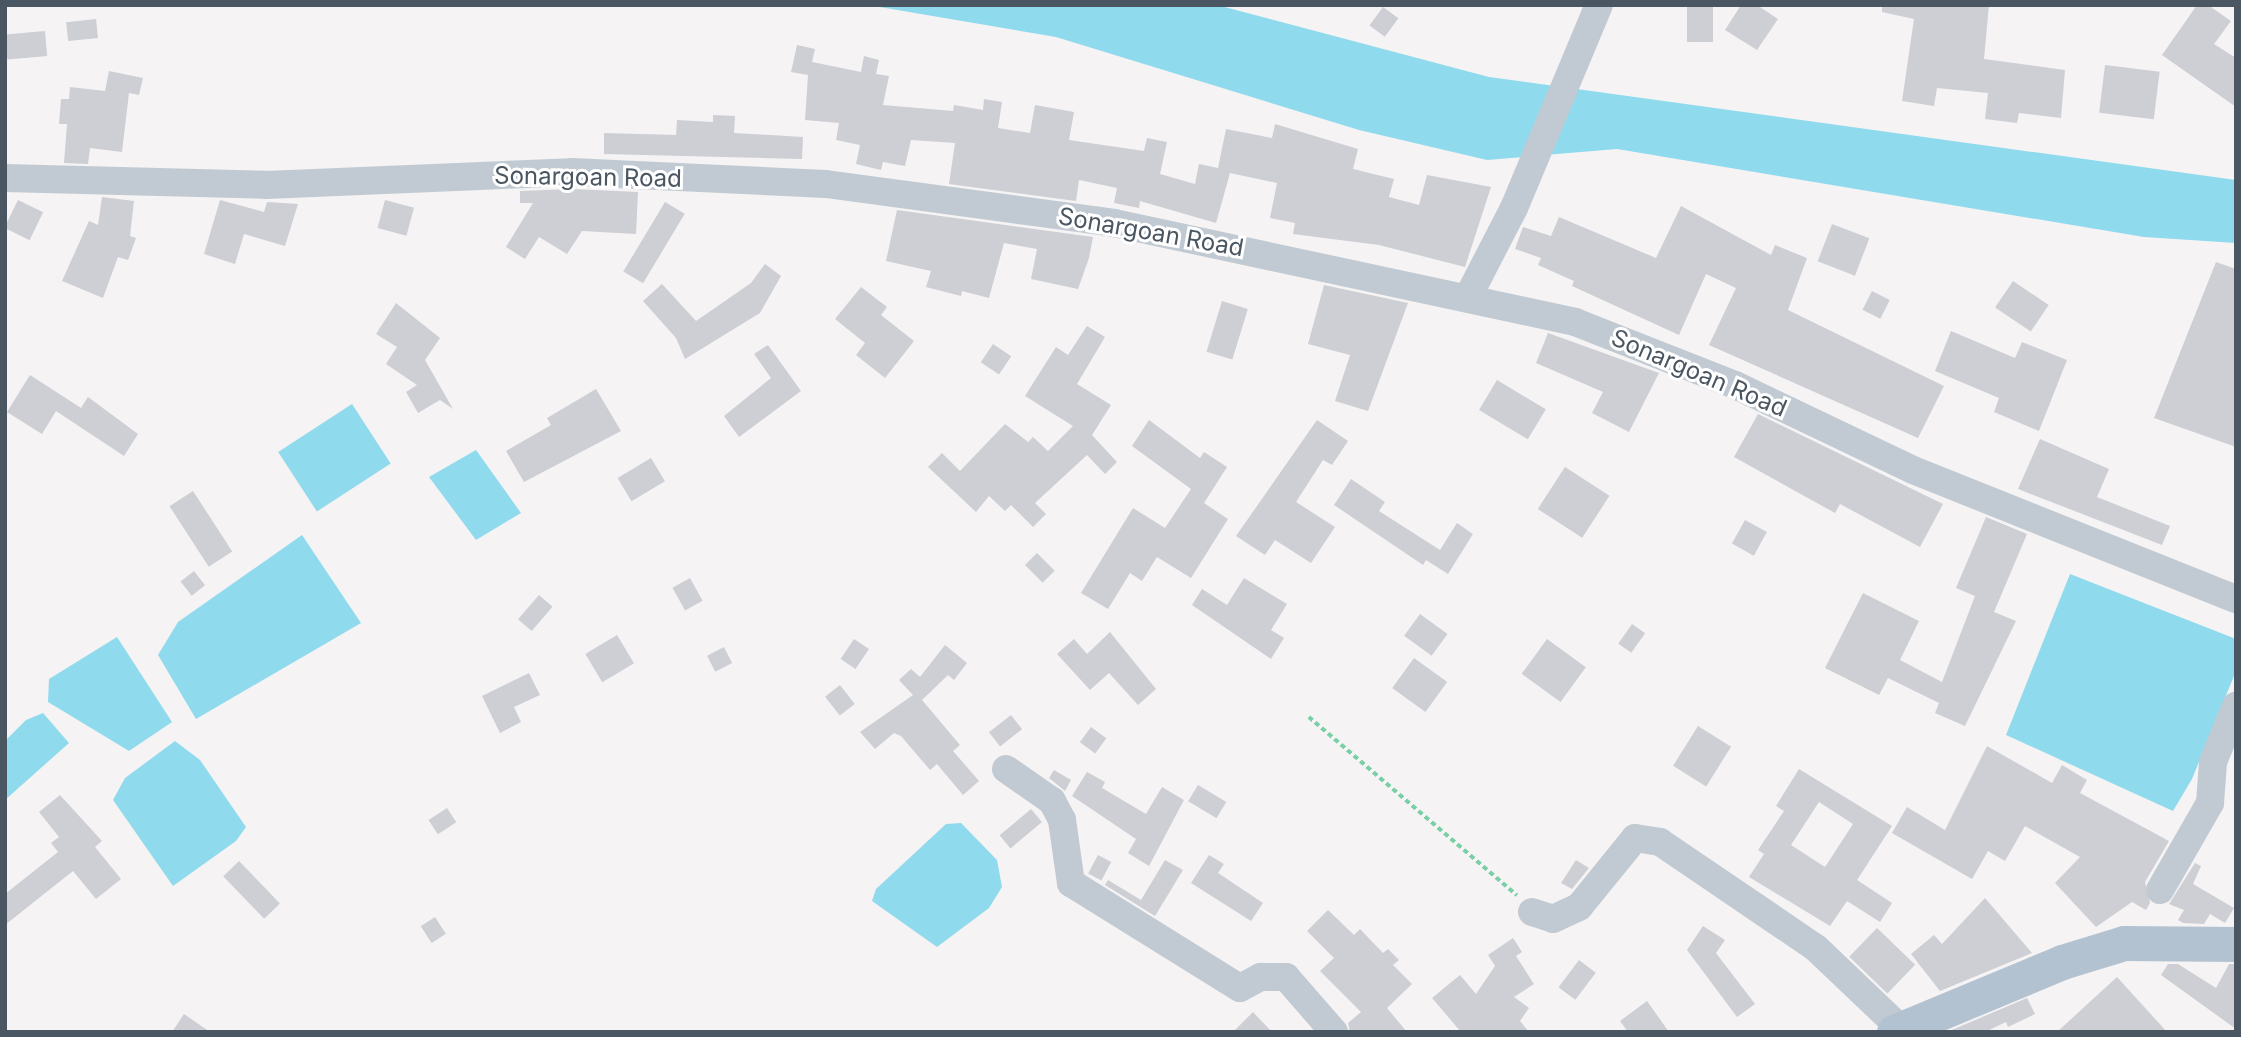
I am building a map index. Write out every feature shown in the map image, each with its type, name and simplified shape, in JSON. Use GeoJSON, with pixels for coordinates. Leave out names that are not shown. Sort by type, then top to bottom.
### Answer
{"type":"FeatureCollection","features":[{"type":"Feature","properties":{"kind":"main road"},"geometry":{"type":"LineString","coordinates":[[1898,1030],[2062,962],[2124,943],[2236,944]]}},
{"type":"Feature","properties":{"kind":"street"},"geometry":{"type":"LineString","coordinates":[[1468,297],[1514,208],[1588,39],[1599,5]]}},
{"type":"Feature","properties":{"kind":"street","name":"Sonargoan Road"},"geometry":{"type":"LineString","coordinates":[[5,178],[266,185],[572,172],[826,184],[1114,223],[1575,322],[1723,380],[1913,471],[2236,599]]}},
{"type":"Feature","properties":{"kind":"street"},"geometry":{"type":"LineString","coordinates":[[2160,890],[2210,803],[2213,762],[2236,706]]}},
{"type":"Feature","properties":{"kind":"street"},"geometry":{"type":"LineString","coordinates":[[1006,769],[1052,801],[1066,839],[1071,883],[1240,988],[1261,978],[1286,977],[1334,1032]]}},
{"type":"Feature","properties":{"kind":"street"},"geometry":{"type":"LineString","coordinates":[[1532,912],[1553,919],[1579,908],[1635,838],[1660,842],[1816,948],[1898,1030]]}},
{"type":"Feature","properties":{"kind":"path"},"geometry":{"type":"LineString","coordinates":[[1309,717],[1454,846],[1498,874],[1532,912]]}},
{"type":"Feature","properties":{"kind":"water"},"geometry":{"type":"Polygon","coordinates":[[[868,5],[1217,5],[1489,77],[2236,180],[2236,243],[2144,237],[1617,149],[1487,160],[1359,130],[1056,37],[868,5]]]}},
{"type":"Feature","properties":{"kind":"water"},"geometry":{"type":"Polygon","coordinates":[[[352,404],[391,464],[317,511],[278,452],[352,404]]]}},
{"type":"Feature","properties":{"kind":"water"},"geometry":{"type":"Polygon","coordinates":[[[476,450],[521,513],[476,540],[429,477],[476,450]]]}},
{"type":"Feature","properties":{"kind":"water"},"geometry":{"type":"Polygon","coordinates":[[[302,535],[361,623],[196,719],[158,655],[178,622],[302,535]]]}},
{"type":"Feature","properties":{"kind":"water"},"geometry":{"type":"Polygon","coordinates":[[[2070,574],[2236,639],[2236,671],[2192,779],[2173,811],[2006,735],[2070,574]]]}},
{"type":"Feature","properties":{"kind":"water"},"geometry":{"type":"Polygon","coordinates":[[[117,637],[172,722],[129,751],[48,702],[49,679],[117,637]]]}},
{"type":"Feature","properties":{"kind":"water"},"geometry":{"type":"Polygon","coordinates":[[[43,713],[69,743],[5,800],[5,741],[26,720],[43,713]]]}},
{"type":"Feature","properties":{"kind":"water"},"geometry":{"type":"Polygon","coordinates":[[[175,741],[200,760],[246,827],[236,841],[173,886],[113,800],[125,778],[175,741]]]}},
{"type":"Feature","properties":{"kind":"water"},"geometry":{"type":"Polygon","coordinates":[[[961,823],[997,860],[1002,887],[989,908],[937,947],[872,901],[876,889],[946,824],[961,823]]]}},
{"type":"Feature","properties":{"kind":"building"},"geometry":{"type":"Polygon","coordinates":[[[1687,5],[1713,5],[1713,42],[1687,42],[1687,5]]]}},
{"type":"Feature","properties":{"kind":"building"},"geometry":{"type":"Polygon","coordinates":[[[1741,5],[1757,5],[1778,19],[1757,50],[1725,30],[1741,5]]]}},
{"type":"Feature","properties":{"kind":"building"},"geometry":{"type":"Polygon","coordinates":[[[1882,5],[1989,5],[1984,59],[2065,70],[2061,118],[2019,113],[2017,123],[1985,119],[1988,93],[1937,88],[1934,106],[1902,101],[1914,19],[1882,12],[1882,5]]]}},
{"type":"Feature","properties":{"kind":"building"},"geometry":{"type":"Polygon","coordinates":[[[2197,5],[2208,5],[2231,21],[2214,44],[2236,58],[2236,107],[2162,55],[2197,5]]]}},
{"type":"Feature","properties":{"kind":"building"},"geometry":{"type":"Polygon","coordinates":[[[1383,7],[1398,18],[1385,37],[1369,26],[1383,7]]]}},
{"type":"Feature","properties":{"kind":"building"},"geometry":{"type":"Polygon","coordinates":[[[96,19],[98,38],[68,41],[66,22],[96,19]]]}},
{"type":"Feature","properties":{"kind":"building"},"geometry":{"type":"Polygon","coordinates":[[[45,31],[47,56],[7,59],[5,34],[45,31]]]}},
{"type":"Feature","properties":{"kind":"building"},"geometry":{"type":"Polygon","coordinates":[[[797,45],[815,49],[812,62],[861,72],[864,56],[879,60],[876,74],[889,76],[883,105],[953,111],[954,105],[983,110],[984,99],[1002,102],[998,128],[1030,133],[1035,105],[1074,112],[1069,140],[1144,151],[1147,138],[1167,142],[1160,174],[1195,184],[1199,164],[1218,168],[1226,129],[1272,138],[1275,124],[1358,149],[1353,169],[1394,179],[1389,197],[1419,205],[1427,175],[1491,187],[1465,267],[1379,245],[1293,234],[1295,223],[1270,218],[1277,183],[1230,173],[1216,223],[1140,201],[1139,208],[1114,203],[1117,188],[1079,180],[1076,201],[949,184],[955,143],[911,140],[905,166],[883,162],[881,170],[856,164],[860,145],[836,140],[839,123],[805,120],[808,75],[791,72],[797,45]]]}},
{"type":"Feature","properties":{"kind":"building"},"geometry":{"type":"Polygon","coordinates":[[[2105,65],[2160,72],[2154,119],[2099,113],[2105,65]]]}},
{"type":"Feature","properties":{"kind":"building"},"geometry":{"type":"Polygon","coordinates":[[[109,71],[143,78],[139,95],[129,93],[122,152],[90,148],[88,164],[64,163],[67,124],[59,124],[61,99],[69,99],[70,87],[105,91],[109,71]]]}},
{"type":"Feature","properties":{"kind":"building"},"geometry":{"type":"Polygon","coordinates":[[[713,115],[735,116],[734,133],[803,137],[802,159],[604,154],[604,133],[676,135],[677,120],[713,122],[713,115]]]}},
{"type":"Feature","properties":{"kind":"building"},"geometry":{"type":"Polygon","coordinates":[[[572,189],[638,192],[636,234],[582,231],[567,254],[539,237],[525,259],[506,247],[533,203],[520,203],[520,191],[572,189]]]}},
{"type":"Feature","properties":{"kind":"building"},"geometry":{"type":"Polygon","coordinates":[[[102,197],[134,201],[130,236],[136,238],[128,260],[118,257],[103,298],[62,281],[89,221],[98,225],[102,197]]]}},
{"type":"Feature","properties":{"kind":"building"},"geometry":{"type":"Polygon","coordinates":[[[18,200],[43,212],[30,240],[5,228],[18,200]]]}},
{"type":"Feature","properties":{"kind":"building"},"geometry":{"type":"Polygon","coordinates":[[[220,200],[264,212],[267,202],[298,204],[285,246],[244,234],[235,264],[204,254],[220,200]]]}},
{"type":"Feature","properties":{"kind":"building"},"geometry":{"type":"Polygon","coordinates":[[[385,200],[414,208],[406,236],[377,228],[385,200]]]}},
{"type":"Feature","properties":{"kind":"building"},"geometry":{"type":"Polygon","coordinates":[[[665,202],[685,214],[643,283],[623,271],[665,202]]]}},
{"type":"Feature","properties":{"kind":"building"},"geometry":{"type":"Polygon","coordinates":[[[1681,206],[1771,255],[1775,245],[1807,258],[1788,310],[1944,386],[1918,438],[1709,345],[1736,288],[1706,274],[1679,335],[1572,286],[1574,281],[1538,265],[1541,258],[1515,249],[1523,227],[1551,236],[1559,217],[1656,258],[1681,206]]]}},
{"type":"Feature","properties":{"kind":"building"},"geometry":{"type":"Polygon","coordinates":[[[897,210],[1093,237],[1089,258],[1078,289],[1031,279],[1037,249],[1004,243],[989,298],[962,291],[961,296],[926,287],[931,271],[886,261],[897,210]]]}},
{"type":"Feature","properties":{"kind":"building"},"geometry":{"type":"Polygon","coordinates":[[[1832,224],[1869,238],[1855,276],[1818,261],[1832,224]]]}},
{"type":"Feature","properties":{"kind":"building"},"geometry":{"type":"Polygon","coordinates":[[[2216,262],[2236,269],[2236,447],[2154,418],[2216,262]]]}},
{"type":"Feature","properties":{"kind":"building"},"geometry":{"type":"Polygon","coordinates":[[[765,264],[781,276],[760,313],[685,359],[676,338],[643,301],[662,284],[696,321],[751,283],[765,264]]]}},
{"type":"Feature","properties":{"kind":"building"},"geometry":{"type":"Polygon","coordinates":[[[2013,281],[2049,305],[2031,332],[1995,308],[2013,281]]]}},
{"type":"Feature","properties":{"kind":"building"},"geometry":{"type":"Polygon","coordinates":[[[1324,285],[1408,303],[1368,411],[1335,401],[1350,355],[1308,344],[1324,285]]]}},
{"type":"Feature","properties":{"kind":"building"},"geometry":{"type":"Polygon","coordinates":[[[861,287],[887,307],[881,315],[914,341],[885,378],[856,355],[865,343],[835,319],[861,287]]]}},
{"type":"Feature","properties":{"kind":"building"},"geometry":{"type":"Polygon","coordinates":[[[1872,291],[1890,300],[1880,319],[1862,310],[1872,291]]]}},
{"type":"Feature","properties":{"kind":"building"},"geometry":{"type":"Polygon","coordinates":[[[1222,301],[1248,309],[1232,360],[1207,352],[1222,301]]]}},
{"type":"Feature","properties":{"kind":"building"},"geometry":{"type":"Polygon","coordinates":[[[396,303],[440,338],[425,360],[453,409],[440,400],[418,413],[406,392],[417,385],[386,364],[397,347],[376,334],[396,303]]]}},
{"type":"Feature","properties":{"kind":"building"},"geometry":{"type":"Polygon","coordinates":[[[1087,326],[1105,337],[1077,384],[1111,405],[1092,435],[1117,462],[1105,474],[1087,455],[1035,503],[1046,514],[1033,527],[1011,505],[1005,511],[989,496],[976,512],[928,467],[942,453],[960,471],[1005,424],[1028,442],[1033,437],[1048,451],[1073,426],[1025,396],[1056,347],[1068,355],[1087,326]]]}},
{"type":"Feature","properties":{"kind":"building"},"geometry":{"type":"Polygon","coordinates":[[[1951,331],[2015,358],[2022,342],[2067,360],[2039,431],[1994,412],[1999,398],[1935,371],[1951,331]]]}},
{"type":"Feature","properties":{"kind":"building"},"geometry":{"type":"Polygon","coordinates":[[[1548,333],[1659,373],[1629,432],[1592,413],[1603,392],[1536,363],[1548,333]]]}},
{"type":"Feature","properties":{"kind":"building"},"geometry":{"type":"Polygon","coordinates":[[[993,344],[1011,356],[999,375],[981,362],[993,344]]]}},
{"type":"Feature","properties":{"kind":"building"},"geometry":{"type":"Polygon","coordinates":[[[768,345],[801,391],[739,437],[724,416],[771,378],[754,354],[768,345]]]}},
{"type":"Feature","properties":{"kind":"building"},"geometry":{"type":"Polygon","coordinates":[[[30,375],[81,408],[88,397],[138,434],[124,456],[56,411],[42,434],[7,412],[30,375]]]}},
{"type":"Feature","properties":{"kind":"building"},"geometry":{"type":"Polygon","coordinates":[[[1497,380],[1546,409],[1528,439],[1479,410],[1497,380]]]}},
{"type":"Feature","properties":{"kind":"building"},"geometry":{"type":"Polygon","coordinates":[[[596,389],[621,431],[524,482],[506,451],[551,425],[547,418],[596,389]]]}},
{"type":"Feature","properties":{"kind":"building"},"geometry":{"type":"Polygon","coordinates":[[[1758,414],[1943,504],[1920,547],[1840,504],[1835,513],[1734,457],[1758,414]]]}},
{"type":"Feature","properties":{"kind":"building"},"geometry":{"type":"Polygon","coordinates":[[[1149,420],[1200,458],[1204,452],[1227,467],[1204,503],[1228,519],[1191,578],[1157,557],[1142,581],[1130,573],[1108,609],[1081,593],[1133,508],[1165,528],[1191,489],[1132,446],[1149,420]]]}},
{"type":"Feature","properties":{"kind":"building"},"geometry":{"type":"Polygon","coordinates":[[[1317,420],[1348,441],[1332,465],[1323,460],[1296,502],[1335,527],[1311,563],[1275,540],[1265,555],[1236,536],[1317,420]]]}},
{"type":"Feature","properties":{"kind":"building"},"geometry":{"type":"Polygon","coordinates":[[[2040,439],[2109,469],[2097,497],[2170,526],[2162,545],[2018,489],[2040,439]]]}},
{"type":"Feature","properties":{"kind":"building"},"geometry":{"type":"Polygon","coordinates":[[[651,458],[665,481],[631,501],[618,478],[651,458]]]}},
{"type":"Feature","properties":{"kind":"building"},"geometry":{"type":"Polygon","coordinates":[[[1565,467],[1609,496],[1582,538],[1538,509],[1565,467]]]}},
{"type":"Feature","properties":{"kind":"building"},"geometry":{"type":"Polygon","coordinates":[[[1351,479],[1385,502],[1379,511],[1440,550],[1457,523],[1473,534],[1448,574],[1426,560],[1423,565],[1334,505],[1351,479]]]}},
{"type":"Feature","properties":{"kind":"building"},"geometry":{"type":"Polygon","coordinates":[[[193,491],[232,551],[209,567],[170,506],[193,491]]]}},
{"type":"Feature","properties":{"kind":"building"},"geometry":{"type":"Polygon","coordinates":[[[1986,517],[2027,534],[1994,612],[2016,621],[1965,726],[1935,713],[1939,703],[1888,678],[1879,695],[1825,668],[1863,593],[1919,621],[1900,660],[1942,682],[1975,596],[1956,588],[1986,517]]]}},
{"type":"Feature","properties":{"kind":"building"},"geometry":{"type":"Polygon","coordinates":[[[1745,520],[1767,532],[1754,556],[1732,544],[1745,520]]]}},
{"type":"Feature","properties":{"kind":"building"},"geometry":{"type":"Polygon","coordinates":[[[1037,553],[1055,571],[1043,583],[1025,565],[1037,553]]]}},
{"type":"Feature","properties":{"kind":"building"},"geometry":{"type":"Polygon","coordinates":[[[194,571],[205,585],[192,596],[181,581],[194,571]]]}},
{"type":"Feature","properties":{"kind":"building"},"geometry":{"type":"Polygon","coordinates":[[[690,578],[703,601],[685,610],[673,588],[690,578]]]}},
{"type":"Feature","properties":{"kind":"building"},"geometry":{"type":"Polygon","coordinates":[[[1244,578],[1287,604],[1271,630],[1284,638],[1271,659],[1192,605],[1202,589],[1227,605],[1244,578]]]}},
{"type":"Feature","properties":{"kind":"building"},"geometry":{"type":"Polygon","coordinates":[[[539,595],[553,607],[532,631],[518,619],[539,595]]]}},
{"type":"Feature","properties":{"kind":"building"},"geometry":{"type":"Polygon","coordinates":[[[1420,614],[1448,634],[1432,656],[1404,636],[1420,614]]]}},
{"type":"Feature","properties":{"kind":"building"},"geometry":{"type":"Polygon","coordinates":[[[1632,624],[1645,633],[1631,653],[1618,644],[1632,624]]]}},
{"type":"Feature","properties":{"kind":"building"},"geometry":{"type":"Polygon","coordinates":[[[1110,632],[1156,689],[1138,705],[1109,673],[1090,690],[1057,654],[1074,639],[1087,654],[1110,632]]]}},
{"type":"Feature","properties":{"kind":"building"},"geometry":{"type":"Polygon","coordinates":[[[617,635],[634,663],[602,682],[585,654],[617,635]]]}},
{"type":"Feature","properties":{"kind":"building"},"geometry":{"type":"Polygon","coordinates":[[[854,639],[869,649],[856,669],[841,659],[854,639]]]}},
{"type":"Feature","properties":{"kind":"building"},"geometry":{"type":"Polygon","coordinates":[[[1547,639],[1586,667],[1561,702],[1522,674],[1547,639]]]}},
{"type":"Feature","properties":{"kind":"building"},"geometry":{"type":"Polygon","coordinates":[[[945,645],[967,663],[954,680],[948,675],[922,700],[960,745],[953,751],[979,781],[963,795],[937,764],[930,770],[901,736],[894,733],[875,749],[860,732],[913,695],[899,680],[911,669],[920,677],[945,645]]]}},
{"type":"Feature","properties":{"kind":"building"},"geometry":{"type":"Polygon","coordinates":[[[724,647],[732,663],[715,672],[707,656],[724,647]]]}},
{"type":"Feature","properties":{"kind":"building"},"geometry":{"type":"Polygon","coordinates":[[[1414,658],[1447,682],[1425,712],[1392,688],[1414,658]]]}},
{"type":"Feature","properties":{"kind":"building"},"geometry":{"type":"Polygon","coordinates":[[[529,673],[540,695],[514,707],[521,722],[500,733],[482,696],[529,673]]]}},
{"type":"Feature","properties":{"kind":"building"},"geometry":{"type":"Polygon","coordinates":[[[840,685],[855,704],[840,716],[825,697],[840,685]]]}},
{"type":"Feature","properties":{"kind":"building"},"geometry":{"type":"Polygon","coordinates":[[[1011,715],[1022,729],[1000,746],[989,732],[1011,715]]]}},
{"type":"Feature","properties":{"kind":"building"},"geometry":{"type":"Polygon","coordinates":[[[1698,726],[1731,747],[1706,787],[1673,766],[1698,726]]]}},
{"type":"Feature","properties":{"kind":"building"},"geometry":{"type":"Polygon","coordinates":[[[1091,727],[1106,738],[1095,754],[1080,742],[1091,727]]]}},
{"type":"Feature","properties":{"kind":"building"},"geometry":{"type":"Polygon","coordinates":[[[1987,746],[2052,783],[2062,765],[2087,780],[2080,793],[2169,841],[2145,882],[2150,903],[2146,910],[2132,902],[2096,927],[2055,883],[2080,857],[2025,826],[2005,861],[1988,851],[1972,879],[1892,833],[1907,807],[1945,830],[1987,746]]]}},
{"type":"Feature","properties":{"kind":"building"},"geometry":{"type":"Polygon","coordinates":[[[1799,769],[1892,826],[1857,880],[1892,903],[1880,922],[1847,901],[1830,926],[1749,877],[1764,854],[1758,850],[1784,811],[1776,806],[1799,769]],[[1819,802],[1791,845],[1825,867],[1853,824],[1819,802]]]}},
{"type":"Feature","properties":{"kind":"building"},"geometry":{"type":"Polygon","coordinates":[[[1054,770],[1071,780],[1065,791],[1049,778],[1054,770]]]}},
{"type":"Feature","properties":{"kind":"building"},"geometry":{"type":"Polygon","coordinates":[[[1087,772],[1105,782],[1102,788],[1146,814],[1162,787],[1184,800],[1149,866],[1128,853],[1136,839],[1072,796],[1087,772]]]}},
{"type":"Feature","properties":{"kind":"building"},"geometry":{"type":"Polygon","coordinates":[[[1198,785],[1226,802],[1217,818],[1188,801],[1198,785]]]}},
{"type":"Feature","properties":{"kind":"building"},"geometry":{"type":"Polygon","coordinates":[[[60,795],[102,841],[95,847],[121,879],[96,899],[73,871],[5,925],[5,894],[58,852],[51,843],[59,837],[39,812],[60,795]]]}},
{"type":"Feature","properties":{"kind":"building"},"geometry":{"type":"Polygon","coordinates":[[[447,808],[456,822],[438,834],[429,820],[447,808]]]}},
{"type":"Feature","properties":{"kind":"building"},"geometry":{"type":"Polygon","coordinates":[[[1031,809],[1042,822],[1011,848],[1000,835],[1031,809]]]}},
{"type":"Feature","properties":{"kind":"building"},"geometry":{"type":"Polygon","coordinates":[[[1098,855],[1111,862],[1101,881],[1088,874],[1098,855]]]}},
{"type":"Feature","properties":{"kind":"building"},"geometry":{"type":"Polygon","coordinates":[[[1209,855],[1224,864],[1218,873],[1263,903],[1251,921],[1191,883],[1209,855]]]}},
{"type":"Feature","properties":{"kind":"building"},"geometry":{"type":"Polygon","coordinates":[[[1165,860],[1183,870],[1155,916],[1105,885],[1108,880],[1141,900],[1165,860]]]}},
{"type":"Feature","properties":{"kind":"building"},"geometry":{"type":"Polygon","coordinates":[[[1576,860],[1589,868],[1572,889],[1561,883],[1576,860]]]}},
{"type":"Feature","properties":{"kind":"building"},"geometry":{"type":"Polygon","coordinates":[[[239,861],[280,903],[264,919],[223,876],[239,861]]]}},
{"type":"Feature","properties":{"kind":"building"},"geometry":{"type":"Polygon","coordinates":[[[2195,863],[2201,866],[2193,884],[2234,908],[2225,923],[2210,914],[2204,924],[2183,923],[2178,920],[2184,910],[2169,904],[2195,863]]]}},
{"type":"Feature","properties":{"kind":"building"},"geometry":{"type":"Polygon","coordinates":[[[1985,898],[2032,953],[1940,991],[1911,954],[1934,935],[1942,944],[1985,898]]]}},
{"type":"Feature","properties":{"kind":"building"},"geometry":{"type":"Polygon","coordinates":[[[1328,910],[1354,935],[1360,929],[1383,953],[1388,949],[1399,960],[1393,965],[1412,984],[1387,1008],[1407,1032],[1350,1032],[1348,1023],[1361,1012],[1320,971],[1334,958],[1307,931],[1328,910]]]}},
{"type":"Feature","properties":{"kind":"building"},"geometry":{"type":"Polygon","coordinates":[[[435,917],[446,934],[432,943],[421,926],[435,917]]]}},
{"type":"Feature","properties":{"kind":"building"},"geometry":{"type":"Polygon","coordinates":[[[1703,926],[1725,940],[1716,953],[1755,1004],[1737,1017],[1687,950],[1703,926]]]}},
{"type":"Feature","properties":{"kind":"building"},"geometry":{"type":"Polygon","coordinates":[[[1877,928],[1915,965],[1887,994],[1849,957],[1877,928]]]}},
{"type":"Feature","properties":{"kind":"building"},"geometry":{"type":"Polygon","coordinates":[[[1513,938],[1522,952],[1516,956],[1534,984],[1514,997],[1529,1008],[1520,1021],[1529,1032],[1461,1032],[1432,998],[1460,975],[1476,994],[1495,966],[1488,955],[1513,938]]]}},
{"type":"Feature","properties":{"kind":"building"},"geometry":{"type":"Polygon","coordinates":[[[1579,960],[1596,973],[1575,1000],[1559,987],[1579,960]]]}},
{"type":"Feature","properties":{"kind":"building"},"geometry":{"type":"Polygon","coordinates":[[[2168,964],[2178,964],[2216,988],[2229,964],[2236,964],[2236,1029],[2161,975],[2168,964]]]}},
{"type":"Feature","properties":{"kind":"building"},"geometry":{"type":"Polygon","coordinates":[[[2117,977],[2167,1032],[2057,1032],[2117,977]]]}},
{"type":"Feature","properties":{"kind":"building"},"geometry":{"type":"Polygon","coordinates":[[[2027,998],[2035,1014],[2008,1027],[2006,1022],[1985,1032],[1947,1032],[2027,998]]]}},
{"type":"Feature","properties":{"kind":"building"},"geometry":{"type":"Polygon","coordinates":[[[1647,1001],[1669,1032],[1628,1032],[1620,1021],[1647,1001]]]}},
{"type":"Feature","properties":{"kind":"building"},"geometry":{"type":"Polygon","coordinates":[[[1253,1012],[1272,1032],[1233,1032],[1253,1012]]]}},
{"type":"Feature","properties":{"kind":"building"},"geometry":{"type":"Polygon","coordinates":[[[184,1014],[210,1032],[172,1032],[184,1014]]]}}]}
